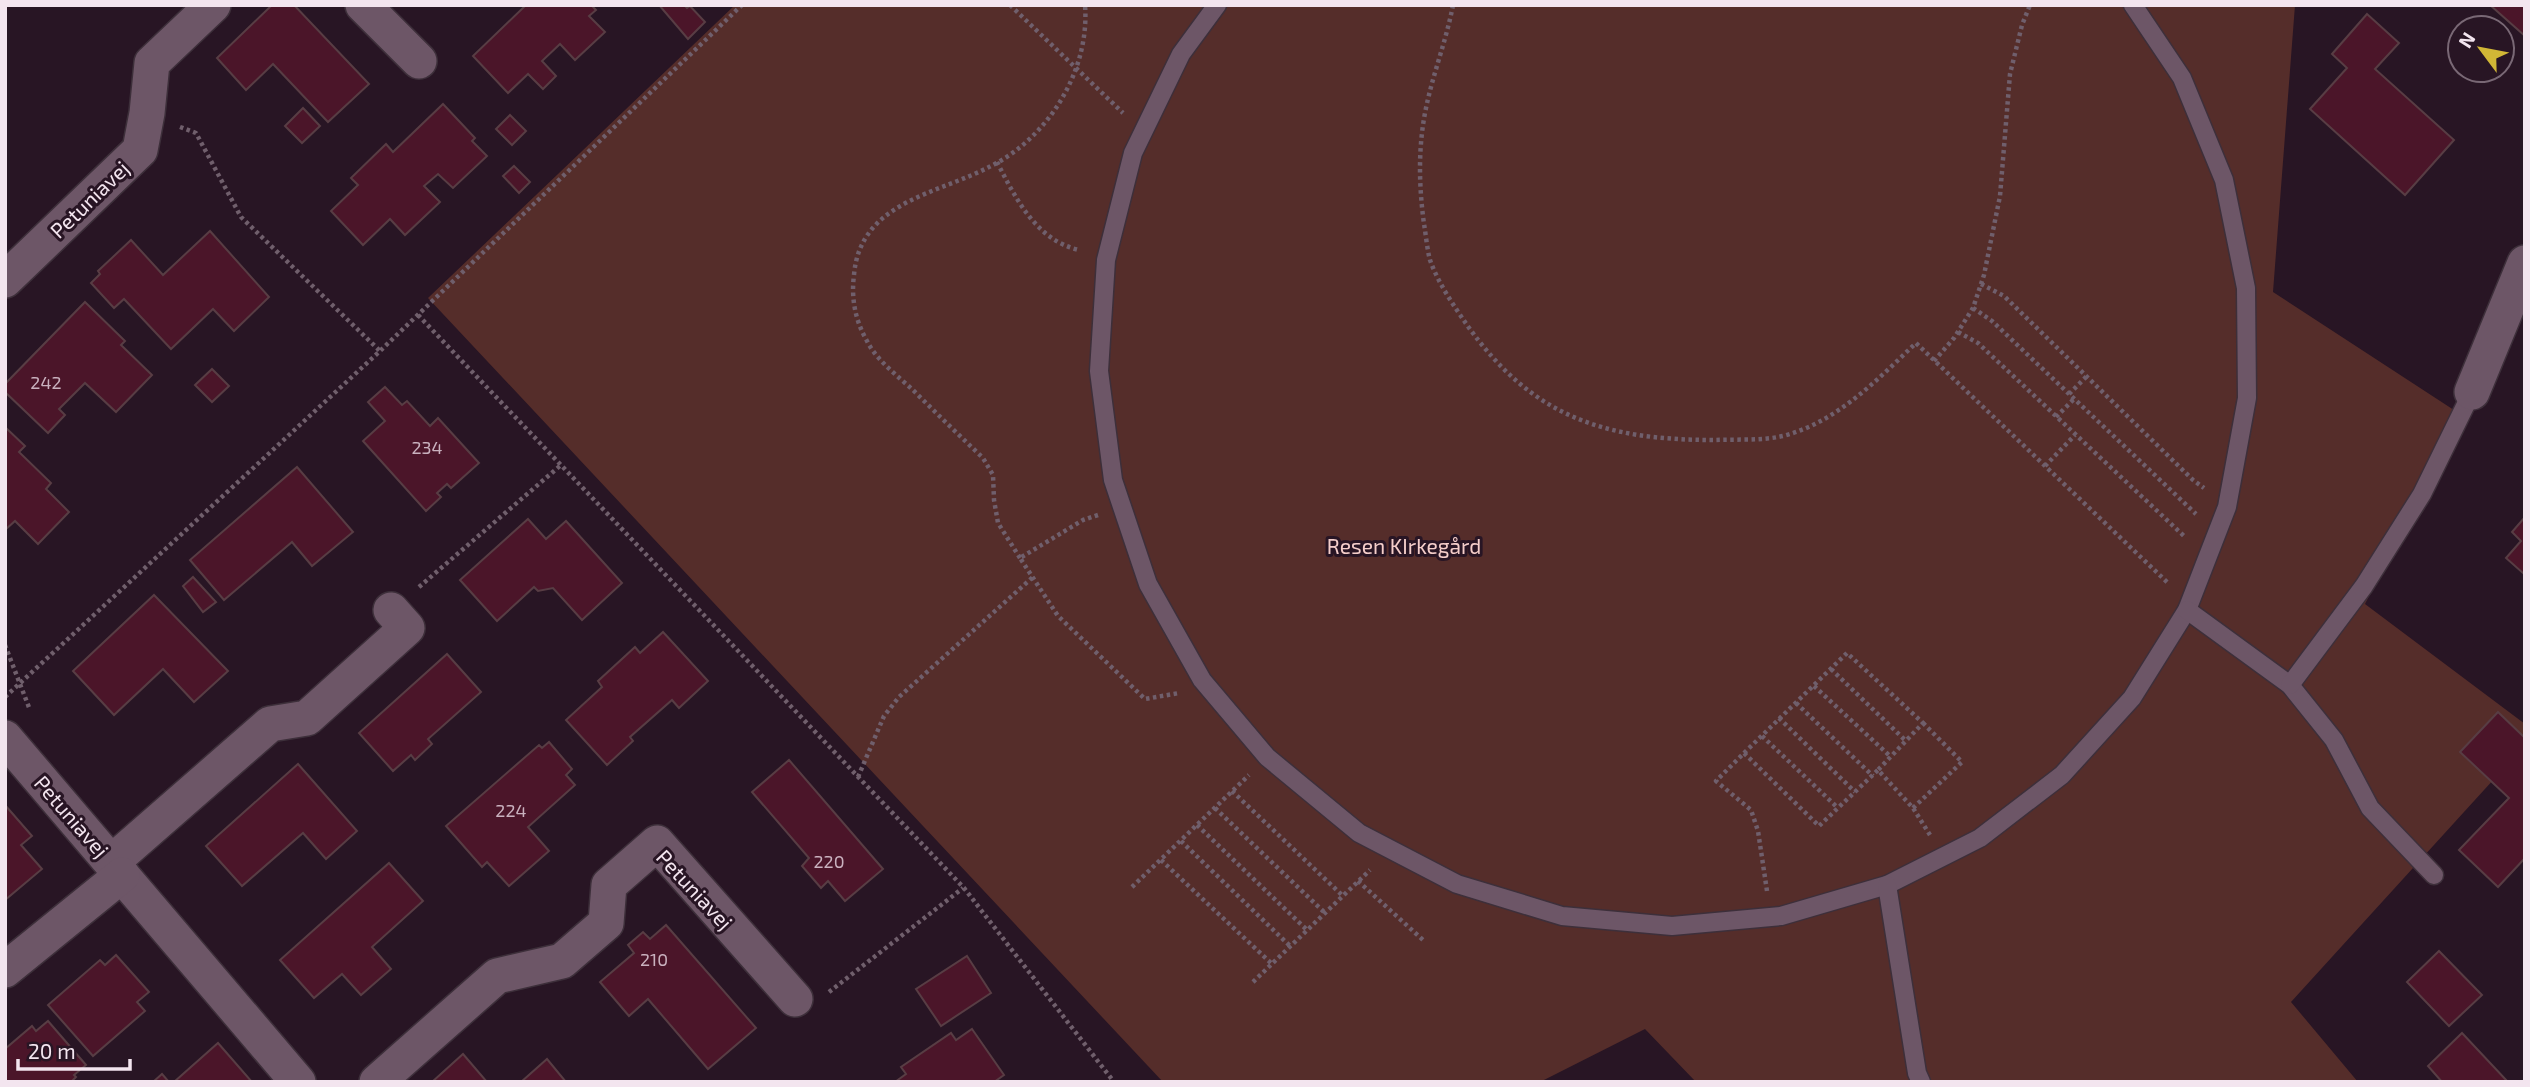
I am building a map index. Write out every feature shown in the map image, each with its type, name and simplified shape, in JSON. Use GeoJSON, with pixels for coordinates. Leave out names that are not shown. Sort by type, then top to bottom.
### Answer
{"type":"FeatureCollection","features":[{"type":"Feature","properties":{"kind":"street","name":"Petuniavej"},"geometry":{"type":"LineString","coordinates":[[5,280],[140,150],[152,63],[213,5]]}},
{"type":"Feature","properties":{"kind":"street"},"geometry":{"type":"LineString","coordinates":[[363,5],[419,61]]}},
{"type":"Feature","properties":{"kind":"street"},"geometry":{"type":"LineString","coordinates":[[2472,392],[2525,263]]}},
{"type":"Feature","properties":{"kind":"street","name":"Petuniavej"},"geometry":{"type":"LineString","coordinates":[[5,970],[117,869],[270,724],[307,718],[407,628],[391,610]]}},
{"type":"Feature","properties":{"kind":"street","name":"Petuniavej"},"geometry":{"type":"LineString","coordinates":[[5,738],[298,1082]]}},
{"type":"Feature","properties":{"kind":"street","name":"Petuniavej"},"geometry":{"type":"LineString","coordinates":[[377,1082],[497,976],[562,961],[606,923],[609,885],[657,843],[795,999]]}},
{"type":"Feature","properties":{"kind":"lane"},"geometry":{"type":"LineString","coordinates":[[1217,5],[1181,54],[1133,153],[1106,257],[1099,370],[1113,480],[1147,584],[1200,677],[1267,757],[1359,833],[1457,884],[1562,916],[1672,926],[1782,916],[1887,885],[1980,838],[2062,775],[2132,698],[2188,607],[2222,522],[2230,494],[2247,398],[2246,288],[2224,180],[2182,78],[2133,5]]}},
{"type":"Feature","properties":{"kind":"lane"},"geometry":{"type":"LineString","coordinates":[[2290,685],[2364,586],[2422,494],[2472,392]]}},
{"type":"Feature","properties":{"kind":"lane"},"geometry":{"type":"LineString","coordinates":[[2188,607],[2290,685],[2334,740],[2370,808],[2434,875]]}},
{"type":"Feature","properties":{"kind":"lane"},"geometry":{"type":"LineString","coordinates":[[1887,885],[1917,1073],[1921,1082]]}},
{"type":"Feature","properties":{"kind":"path"},"geometry":{"type":"LineString","coordinates":[[5,697],[380,351],[742,5]]}},
{"type":"Feature","properties":{"kind":"path"},"geometry":{"type":"LineString","coordinates":[[1010,5],[1143,132]]}},
{"type":"Feature","properties":{"kind":"path"},"geometry":{"type":"LineString","coordinates":[[1085,5],[1086,22],[1077,69],[1062,99],[1045,122],[1030,138],[997,162],[912,199],[890,212],[873,227],[854,268],[852,293],[857,319],[868,343],[885,364],[983,458],[993,475],[994,500],[999,523],[1059,616],[1145,699],[1181,692],[1200,677]]}},
{"type":"Feature","properties":{"kind":"path"},"geometry":{"type":"LineString","coordinates":[[1453,5],[1424,114],[1419,166],[1430,260],[1455,307],[1488,355],[1527,391],[1566,415],[1617,432],[1673,440],[1782,436],[1815,424],[1863,394],[1916,343],[2188,607]]}},
{"type":"Feature","properties":{"kind":"path"},"geometry":{"type":"LineString","coordinates":[[1934,360],[1973,309],[1981,284],[2000,196],[2010,74],[2022,25],[2030,5]]}},
{"type":"Feature","properties":{"kind":"path"},"geometry":{"type":"LineString","coordinates":[[147,113],[196,133],[241,217],[380,351]]}},
{"type":"Feature","properties":{"kind":"path"},"geometry":{"type":"LineString","coordinates":[[997,162],[1022,208],[1044,232],[1069,248],[1106,257]]}},
{"type":"Feature","properties":{"kind":"path"},"geometry":{"type":"LineString","coordinates":[[1981,284],[2004,296],[2201,487],[2230,494]]}},
{"type":"Feature","properties":{"kind":"path"},"geometry":{"type":"LineString","coordinates":[[1973,309],[1992,321],[2190,510],[2198,516],[2222,522]]}},
{"type":"Feature","properties":{"kind":"path"},"geometry":{"type":"LineString","coordinates":[[418,315],[964,888],[1114,1082]]}},
{"type":"Feature","properties":{"kind":"path"},"geometry":{"type":"LineString","coordinates":[[1958,332],[1978,343],[2179,534],[2212,547]]}},
{"type":"Feature","properties":{"kind":"path"},"geometry":{"type":"LineString","coordinates":[[2068,394],[2087,376]]}},
{"type":"Feature","properties":{"kind":"path"},"geometry":{"type":"LineString","coordinates":[[2056,417],[2074,399]]}},
{"type":"Feature","properties":{"kind":"path"},"geometry":{"type":"LineString","coordinates":[[2045,466],[2075,435]]}},
{"type":"Feature","properties":{"kind":"path"},"geometry":{"type":"LineString","coordinates":[[391,610],[561,465]]}},
{"type":"Feature","properties":{"kind":"path"},"geometry":{"type":"LineString","coordinates":[[1020,558],[1083,520],[1122,508]]}},
{"type":"Feature","properties":{"kind":"path"},"geometry":{"type":"LineString","coordinates":[[858,777],[884,716],[900,697],[1033,577]]}},
{"type":"Feature","properties":{"kind":"path"},"geometry":{"type":"LineString","coordinates":[[1771,917],[1758,831],[1751,810],[1716,781],[1847,653],[1962,762],[1913,808]]}},
{"type":"Feature","properties":{"kind":"path"},"geometry":{"type":"LineString","coordinates":[[1831,668],[1906,741]]}},
{"type":"Feature","properties":{"kind":"path"},"geometry":{"type":"LineString","coordinates":[[1814,686],[1891,758]]}},
{"type":"Feature","properties":{"kind":"path"},"geometry":{"type":"LineString","coordinates":[[1796,703],[1873,776]]}},
{"type":"Feature","properties":{"kind":"path"},"geometry":{"type":"LineString","coordinates":[[1779,718],[1855,792]]}},
{"type":"Feature","properties":{"kind":"path"},"geometry":{"type":"LineString","coordinates":[[1744,753],[1819,826],[1873,776],[1923,723]]}},
{"type":"Feature","properties":{"kind":"path"},"geometry":{"type":"LineString","coordinates":[[1762,736],[1838,808]]}},
{"type":"Feature","properties":{"kind":"path"},"geometry":{"type":"LineString","coordinates":[[1132,887],[1267,757]]}},
{"type":"Feature","properties":{"kind":"path"},"geometry":{"type":"LineString","coordinates":[[1878,770],[1913,808],[1943,856]]}},
{"type":"Feature","properties":{"kind":"path"},"geometry":{"type":"LineString","coordinates":[[1232,791],[1343,896]]}},
{"type":"Feature","properties":{"kind":"path"},"geometry":{"type":"LineString","coordinates":[[1215,808],[1325,913]]}},
{"type":"Feature","properties":{"kind":"path"},"geometry":{"type":"LineString","coordinates":[[1197,825],[1307,930]]}},
{"type":"Feature","properties":{"kind":"path"},"geometry":{"type":"LineString","coordinates":[[1181,841],[1290,946]]}},
{"type":"Feature","properties":{"kind":"path"},"geometry":{"type":"LineString","coordinates":[[1253,982],[1391,850]]}},
{"type":"Feature","properties":{"kind":"path"},"geometry":{"type":"LineString","coordinates":[[1161,859],[1272,964]]}},
{"type":"Feature","properties":{"kind":"path"},"geometry":{"type":"LineString","coordinates":[[1358,881],[1423,940]]}},
{"type":"Feature","properties":{"kind":"path"},"geometry":{"type":"LineString","coordinates":[[795,999],[821,998],[964,888]]}},
{"type":"Feature","properties":{"kind":"green space","name":"Resen KIrkegård"},"geometry":{"type":"Polygon","coordinates":[[[735,5],[2295,5],[2273,292],[2460,414],[2365,604],[2525,724],[2525,745],[2291,1002],[2358,1082],[1696,1082],[1645,1029],[1540,1082],[1163,1082],[428,298],[735,5]]]}},
{"type":"Feature","properties":{"kind":"building"},"geometry":{"type":"Polygon","coordinates":[[[272,5],[294,5],[369,84],[328,122],[273,64],[246,90],[217,58],[272,5]]]}},
{"type":"Feature","properties":{"kind":"building"},"geometry":{"type":"Polygon","coordinates":[[[526,5],[591,5],[596,10],[589,16],[605,32],[575,60],[560,44],[542,61],[556,76],[543,89],[528,74],[508,93],[473,56],[526,5]]]}},
{"type":"Feature","properties":{"kind":"building"},"geometry":{"type":"Polygon","coordinates":[[[659,5],[690,6],[705,22],[688,39],[659,5]]]}},
{"type":"Feature","properties":{"kind":"building"},"geometry":{"type":"Polygon","coordinates":[[[2490,5],[2525,5],[2525,36],[2516,28],[2516,14],[2500,14],[2490,5]]]}},
{"type":"Feature","properties":{"kind":"building"},"geometry":{"type":"Polygon","coordinates":[[[2367,14],[2399,43],[2375,69],[2454,140],[2405,195],[2310,109],[2347,68],[2332,54],[2367,14]]]}},
{"type":"Feature","properties":{"kind":"building"},"geometry":{"type":"Polygon","coordinates":[[[443,104],[475,138],[472,141],[487,156],[453,188],[438,174],[424,186],[440,202],[405,235],[390,219],[363,245],[331,211],[358,185],[351,178],[386,144],[393,152],[443,104]]]}},
{"type":"Feature","properties":{"kind":"building"},"geometry":{"type":"Polygon","coordinates":[[[303,108],[320,126],[302,143],[285,126],[303,108]]]}},
{"type":"Feature","properties":{"kind":"building"},"geometry":{"type":"Polygon","coordinates":[[[510,115],[526,131],[512,145],[496,129],[510,115]]]}},
{"type":"Feature","properties":{"kind":"building"},"geometry":{"type":"Polygon","coordinates":[[[514,166],[530,182],[519,193],[503,176],[514,166]]]}},
{"type":"Feature","properties":{"kind":"building"},"geometry":{"type":"Polygon","coordinates":[[[210,231],[269,297],[234,331],[213,309],[171,349],[124,299],[114,308],[91,283],[100,274],[98,271],[131,240],[163,275],[210,231]]]}},
{"type":"Feature","properties":{"kind":"building"},"geometry":{"type":"Polygon","coordinates":[[[85,302],[125,341],[121,345],[152,375],[116,412],[85,383],[59,409],[65,415],[48,433],[5,392],[5,384],[85,302]]]}},
{"type":"Feature","properties":{"kind":"building"},"geometry":{"type":"Polygon","coordinates":[[[212,369],[229,386],[212,402],[195,385],[212,369]]]}},
{"type":"Feature","properties":{"kind":"building"},"geometry":{"type":"Polygon","coordinates":[[[385,387],[402,405],[407,401],[430,426],[438,418],[479,463],[451,488],[447,484],[437,493],[441,497],[426,511],[363,441],[385,421],[368,402],[385,387]]]}},
{"type":"Feature","properties":{"kind":"building"},"geometry":{"type":"Polygon","coordinates":[[[5,427],[25,446],[19,452],[51,483],[46,489],[69,512],[38,544],[15,521],[5,530],[5,427]]]}},
{"type":"Feature","properties":{"kind":"building"},"geometry":{"type":"Polygon","coordinates":[[[297,467],[353,532],[312,566],[292,542],[224,600],[190,560],[297,467]]]}},
{"type":"Feature","properties":{"kind":"building"},"geometry":{"type":"Polygon","coordinates":[[[2525,517],[2524,574],[2506,558],[2521,541],[2512,532],[2525,517]]]}},
{"type":"Feature","properties":{"kind":"building"},"geometry":{"type":"Polygon","coordinates":[[[528,519],[546,539],[566,521],[622,583],[582,620],[553,588],[538,591],[534,587],[497,621],[460,580],[528,519]]]}},
{"type":"Feature","properties":{"kind":"building"},"geometry":{"type":"Polygon","coordinates":[[[193,577],[216,602],[203,612],[183,586],[193,577]]]}},
{"type":"Feature","properties":{"kind":"building"},"geometry":{"type":"Polygon","coordinates":[[[154,595],[228,671],[194,702],[163,669],[114,715],[73,671],[154,595]]]}},
{"type":"Feature","properties":{"kind":"building"},"geometry":{"type":"Polygon","coordinates":[[[663,632],[708,681],[679,708],[672,700],[630,737],[633,741],[607,765],[566,720],[602,687],[598,681],[635,647],[640,653],[663,632]]]}},
{"type":"Feature","properties":{"kind":"building"},"geometry":{"type":"Polygon","coordinates":[[[447,654],[481,692],[428,739],[432,744],[415,760],[411,755],[393,771],[359,733],[447,654]]]}},
{"type":"Feature","properties":{"kind":"building"},"geometry":{"type":"Polygon","coordinates":[[[2498,712],[2525,738],[2525,858],[2498,887],[2459,850],[2509,798],[2460,752],[2498,712]]]}},
{"type":"Feature","properties":{"kind":"building"},"geometry":{"type":"Polygon","coordinates":[[[549,742],[572,769],[566,775],[575,785],[528,827],[549,851],[509,886],[487,862],[482,867],[446,826],[539,745],[542,748],[549,742]]]}},
{"type":"Feature","properties":{"kind":"building"},"geometry":{"type":"Polygon","coordinates":[[[789,760],[883,869],[845,901],[828,881],[821,888],[802,866],[809,858],[752,792],[789,760]]]}},
{"type":"Feature","properties":{"kind":"building"},"geometry":{"type":"Polygon","coordinates":[[[298,764],[357,831],[326,859],[303,833],[242,886],[206,846],[298,764]]]}},
{"type":"Feature","properties":{"kind":"building"},"geometry":{"type":"Polygon","coordinates":[[[5,805],[32,836],[21,845],[42,869],[5,900],[5,805]]]}},
{"type":"Feature","properties":{"kind":"building"},"geometry":{"type":"Polygon","coordinates":[[[389,863],[423,901],[372,947],[391,969],[361,995],[342,974],[314,998],[280,960],[389,863]]]}},
{"type":"Feature","properties":{"kind":"building"},"geometry":{"type":"Polygon","coordinates":[[[666,925],[756,1028],[708,1069],[648,999],[629,1016],[600,982],[634,953],[628,945],[643,932],[650,939],[666,925]]]}},
{"type":"Feature","properties":{"kind":"building"},"geometry":{"type":"Polygon","coordinates":[[[2439,951],[2482,995],[2449,1026],[2407,982],[2439,951]]]}},
{"type":"Feature","properties":{"kind":"building"},"geometry":{"type":"Polygon","coordinates":[[[116,955],[149,992],[137,1002],[145,1011],[93,1056],[48,1005],[100,960],[105,965],[116,955]]]}},
{"type":"Feature","properties":{"kind":"building"},"geometry":{"type":"Polygon","coordinates":[[[967,956],[991,993],[941,1026],[916,989],[967,956]]]}},
{"type":"Feature","properties":{"kind":"building"},"geometry":{"type":"Polygon","coordinates":[[[48,1021],[86,1065],[74,1075],[76,1077],[71,1082],[5,1082],[5,1049],[32,1026],[36,1031],[48,1021]]]}},
{"type":"Feature","properties":{"kind":"building"},"geometry":{"type":"Polygon","coordinates":[[[972,1029],[1004,1075],[994,1082],[895,1082],[906,1074],[901,1067],[951,1033],[956,1040],[972,1029]]]}},
{"type":"Feature","properties":{"kind":"building"},"geometry":{"type":"Polygon","coordinates":[[[2462,1033],[2508,1082],[2442,1082],[2428,1066],[2462,1033]]]}},
{"type":"Feature","properties":{"kind":"building"},"geometry":{"type":"Polygon","coordinates":[[[218,1043],[252,1082],[174,1082],[218,1043]]]}},
{"type":"Feature","properties":{"kind":"building"},"geometry":{"type":"Polygon","coordinates":[[[463,1054],[487,1082],[432,1082],[463,1054]]]}},
{"type":"Feature","properties":{"kind":"building"},"geometry":{"type":"Polygon","coordinates":[[[547,1059],[566,1082],[521,1082],[547,1059]]]}},
{"type":"Feature","properties":{"kind":"building"},"geometry":{"type":"Polygon","coordinates":[[[162,1074],[169,1082],[153,1082],[162,1074]]]}}]}
